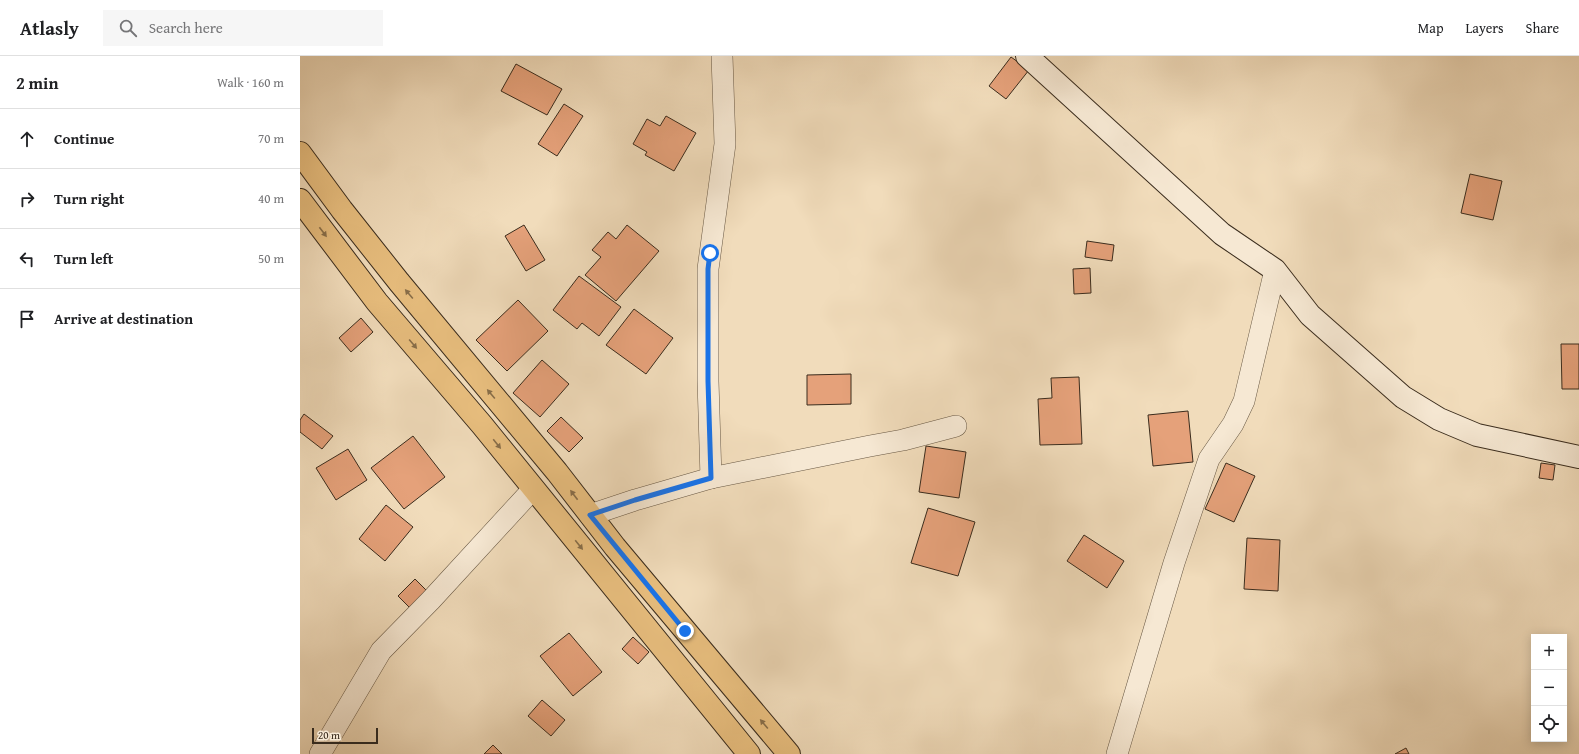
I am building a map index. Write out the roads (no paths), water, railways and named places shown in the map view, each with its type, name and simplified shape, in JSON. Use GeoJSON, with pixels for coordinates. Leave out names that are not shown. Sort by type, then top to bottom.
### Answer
{"type":"FeatureCollection","features":[{"type":"Feature","properties":{"kind":"main road"},"geometry":{"type":"LineString","coordinates":[[1027,56],[1222,234],[1275,270],[1310,315],[1409,401],[1439,419],[1477,435],[1579,456]]}},
{"type":"Feature","properties":{"kind":"main road"},"geometry":{"type":"LineString","coordinates":[[300,153],[342,210],[399,282],[557,472],[590,515],[715,667],[789,754]]}},
{"type":"Feature","properties":{"kind":"main road"},"geometry":{"type":"LineString","coordinates":[[300,200],[377,302],[482,425],[749,754]]}},
{"type":"Feature","properties":{"kind":"street"},"geometry":{"type":"LineString","coordinates":[[711,478],[708,381],[708,269],[725,144],[722,56]]}},
{"type":"Feature","properties":{"kind":"street"},"geometry":{"type":"LineString","coordinates":[[1117,754],[1174,563],[1209,459],[1233,424],[1244,401],[1275,270]]}},
{"type":"Feature","properties":{"kind":"street"},"geometry":{"type":"LineString","coordinates":[[590,515],[711,478],[903,440],[956,426]]}},
{"type":"Feature","properties":{"kind":"street"},"geometry":{"type":"LineString","coordinates":[[320,754],[381,651],[431,600],[533,489]]}}]}
